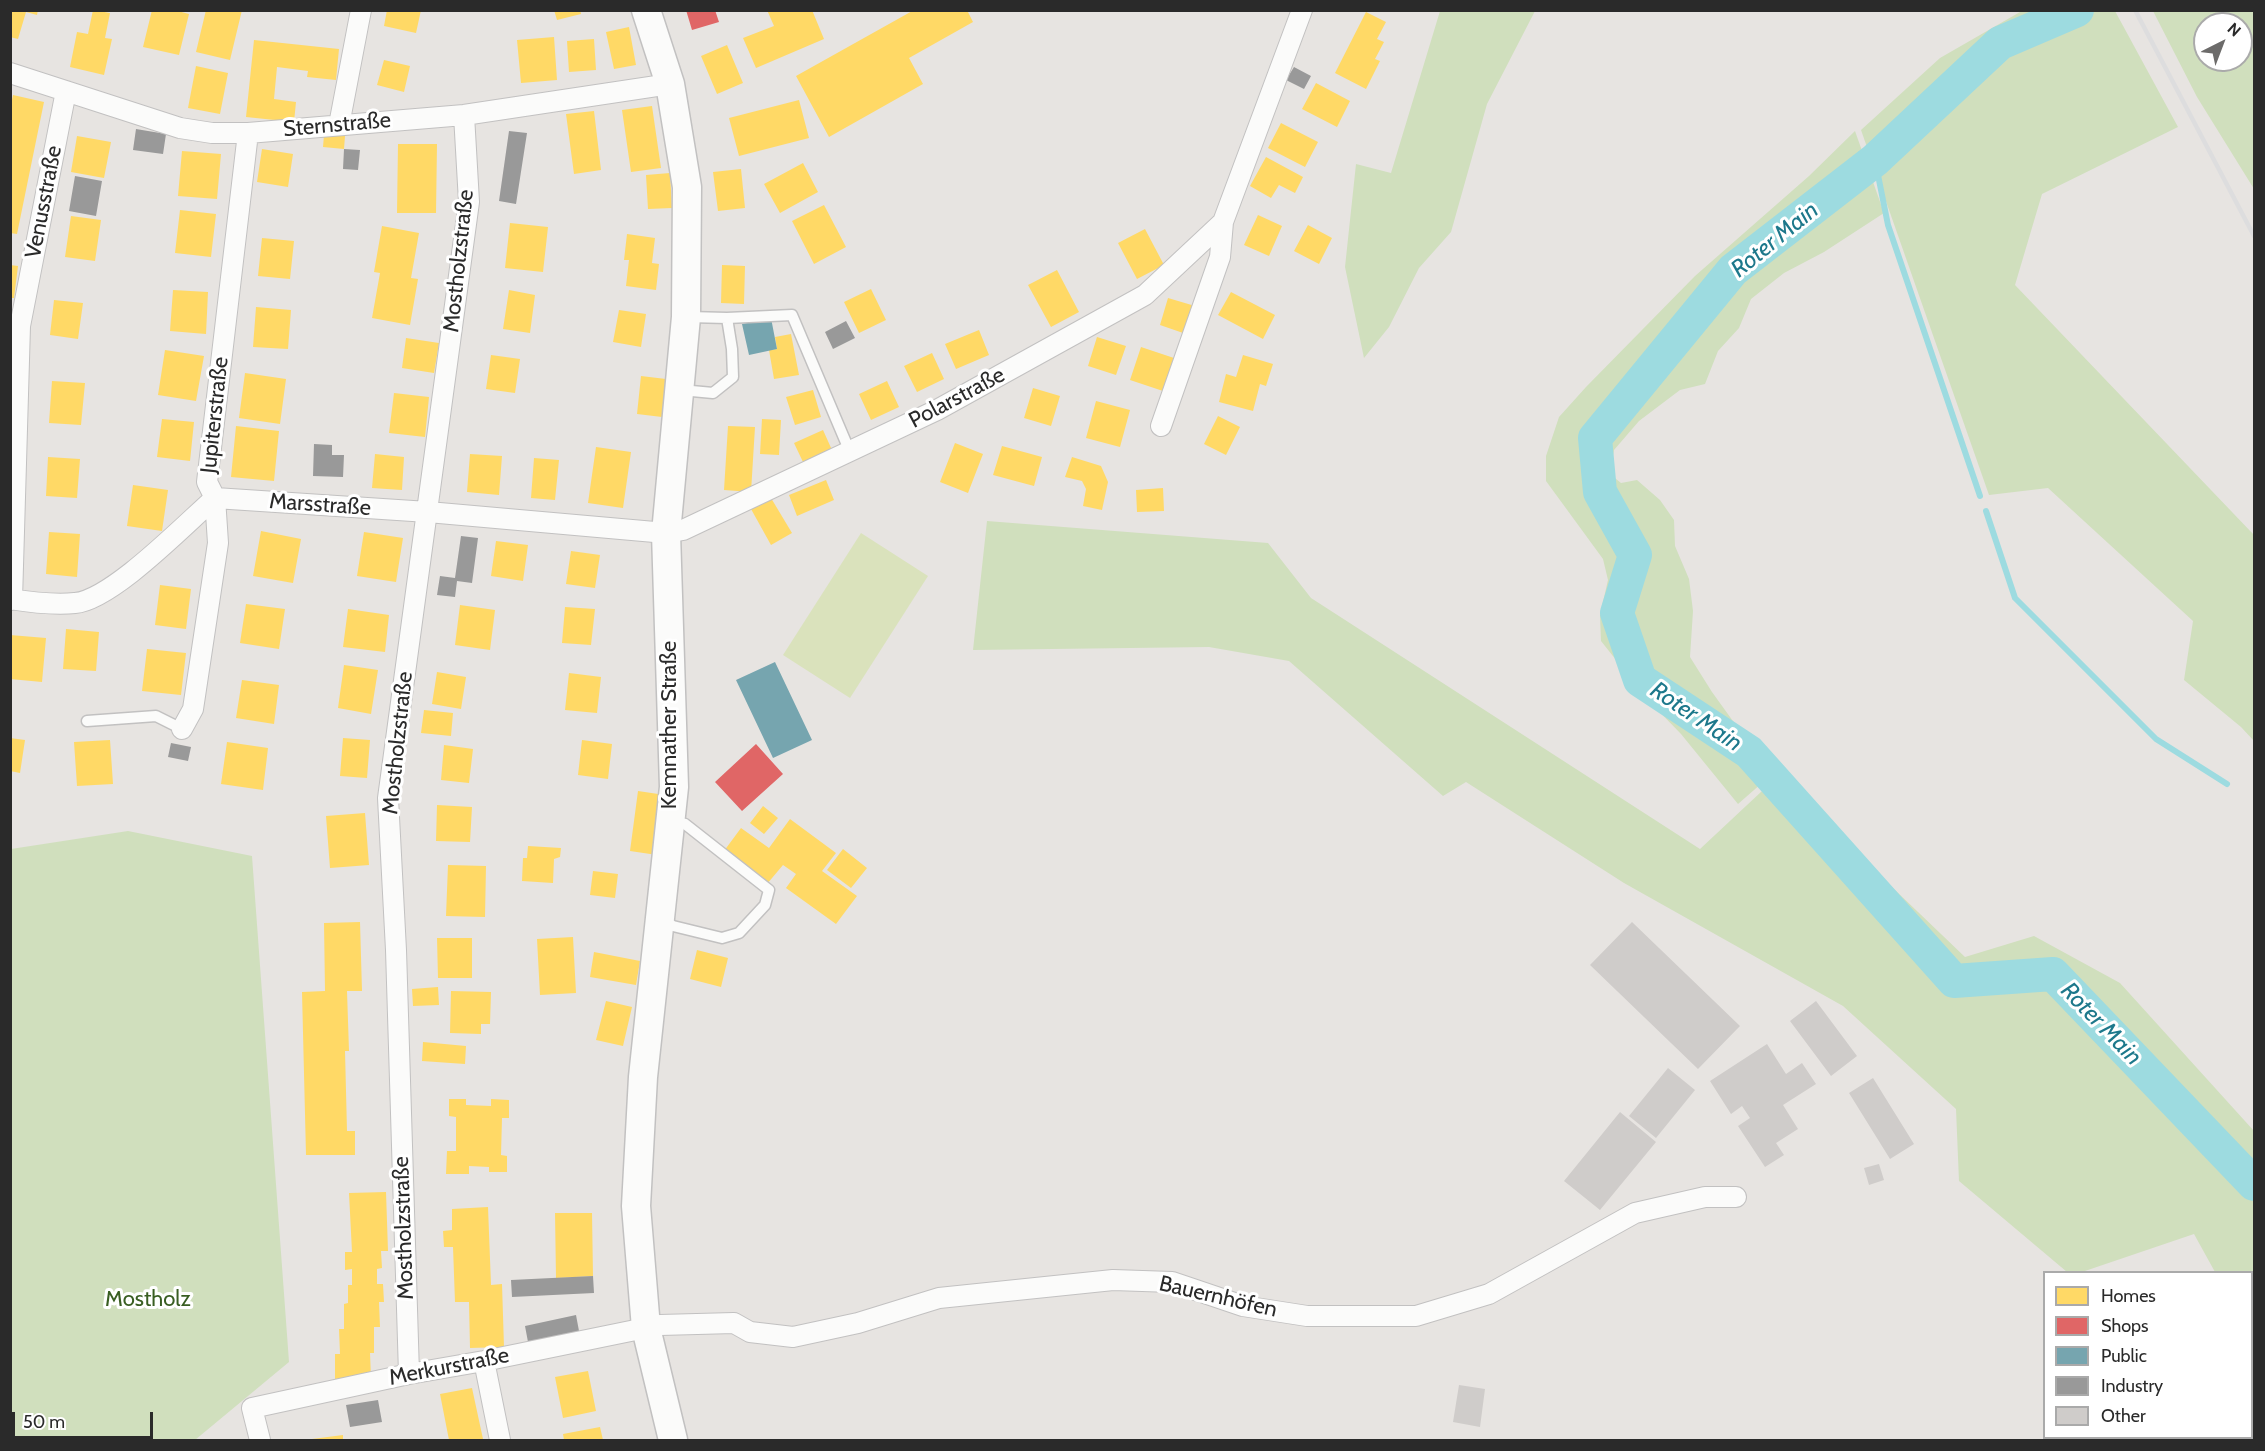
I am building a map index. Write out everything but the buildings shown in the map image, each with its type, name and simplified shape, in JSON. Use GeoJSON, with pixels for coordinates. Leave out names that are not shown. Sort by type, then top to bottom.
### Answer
{"type":"FeatureCollection","features":[{"type":"Feature","properties":{"kind":"main road","name":"Kemnather Straße"},"geometry":{"type":"LineString","coordinates":[[646,10],[670,84],[687,187],[686,317],[666,533],[674,787],[643,1077],[636,1206],[646,1328],[673,1440]]}},
{"type":"Feature","properties":{"kind":"street"},"geometry":{"type":"LineString","coordinates":[[339,125],[362,10]]}},
{"type":"Feature","properties":{"kind":"street","name":"Polarstraße"},"geometry":{"type":"LineString","coordinates":[[1161,426],[1220,257],[1223,222],[1302,10]]}},
{"type":"Feature","properties":{"kind":"street","name":"Sternstraße"},"geometry":{"type":"LineString","coordinates":[[10,73],[180,128],[213,133],[464,115],[670,84]]}},
{"type":"Feature","properties":{"kind":"street","name":"Venusstraße"},"geometry":{"type":"LineString","coordinates":[[11,600],[20,326],[66,92]]}},
{"type":"Feature","properties":{"kind":"street","name":"Mostholzstraße"},"geometry":{"type":"LineString","coordinates":[[408,1374],[396,950],[388,798],[470,202],[464,115]]}},
{"type":"Feature","properties":{"kind":"street","name":"Jupiterstraße"},"geometry":{"type":"LineString","coordinates":[[182,729],[194,709],[218,543],[215,498],[207,482],[248,132]]}},
{"type":"Feature","properties":{"kind":"street","name":"Polarstraße"},"geometry":{"type":"LineString","coordinates":[[666,533],[683,530],[850,452],[971,392],[1144,295],[1223,222]]}},
{"type":"Feature","properties":{"kind":"street"},"geometry":{"type":"LineString","coordinates":[[11,600],[76,603],[96,597],[117,585],[215,498]]}},
{"type":"Feature","properties":{"kind":"street","name":"Marsstraße"},"geometry":{"type":"LineString","coordinates":[[215,498],[428,512],[666,533]]}},
{"type":"Feature","properties":{"kind":"street","name":"Bauernhöfen"},"geometry":{"type":"LineString","coordinates":[[646,1328],[660,1325],[734,1323],[750,1332],[793,1337],[858,1323],[939,1298],[1113,1280],[1172,1282],[1243,1306],[1307,1316],[1416,1316],[1489,1294],[1635,1213],[1705,1197],[1736,1197]]}},
{"type":"Feature","properties":{"kind":"street","name":"Merkurstraße"},"geometry":{"type":"LineString","coordinates":[[260,1440],[252,1408],[408,1374],[484,1362],[646,1328]]}},
{"type":"Feature","properties":{"kind":"street"},"geometry":{"type":"LineString","coordinates":[[484,1362],[500,1440]]}},
{"type":"Feature","properties":{"kind":"lane"},"geometry":{"type":"LineString","coordinates":[[686,317],[792,315],[850,452]]}},
{"type":"Feature","properties":{"kind":"lane"},"geometry":{"type":"LineString","coordinates":[[680,390],[713,393],[733,377],[727,318]]}},
{"type":"Feature","properties":{"kind":"lane"},"geometry":{"type":"LineString","coordinates":[[87,722],[156,716],[182,729]]}},
{"type":"Feature","properties":{"kind":"lane"},"geometry":{"type":"LineString","coordinates":[[660,918],[672,926],[722,938],[731,936],[739,933],[765,905],[769,890],[685,824],[670,821]]}},
{"type":"Feature","properties":{"kind":"green space"},"geometry":{"type":"Polygon","coordinates":[[[1440,11],[1535,11],[1487,104],[1451,232],[1419,268],[1389,327],[1364,358],[1345,267],[1356,164],[1391,173],[1440,11]]]}},
{"type":"Feature","properties":{"kind":"green space"},"geometry":{"type":"Polygon","coordinates":[[[2020,11],[2115,11],[2178,127],[2042,194],[2015,285],[2254,535],[2254,741],[2241,727],[2184,680],[2193,621],[2048,488],[1989,495],[1861,130],[1940,58],[2020,11]]]}},
{"type":"Feature","properties":{"kind":"green space"},"geometry":{"type":"Polygon","coordinates":[[[2153,11],[2254,11],[2254,189],[2197,97],[2153,11]]]}},
{"type":"Feature","properties":{"kind":"green space"},"geometry":{"type":"Polygon","coordinates":[[[1855,131],[1884,213],[1824,252],[1784,273],[1751,299],[1739,328],[1718,351],[1705,384],[1680,390],[1639,421],[1614,450],[1610,474],[1621,483],[1637,480],[1660,500],[1674,520],[1675,546],[1689,579],[1693,611],[1690,657],[1743,735],[1778,769],[1738,804],[1681,734],[1647,699],[1601,641],[1600,615],[1608,580],[1603,559],[1546,481],[1546,456],[1559,417],[1586,387],[1695,276],[1809,176],[1855,131]]]}},
{"type":"Feature","properties":{"kind":"green space"},"geometry":{"type":"Polygon","coordinates":[[[987,521],[1268,543],[1311,598],[1700,849],[1777,777],[1965,957],[2034,936],[2120,983],[2254,1131],[2254,1345],[2253,1271],[2214,1271],[2194,1234],[2085,1271],[2066,1271],[1959,1181],[1956,1109],[1843,1006],[1624,883],[1466,782],[1443,796],[1289,661],[1209,647],[973,650],[987,521]]]}},
{"type":"Feature","properties":{"kind":"green space"},"geometry":{"type":"Polygon","coordinates":[[[861,533],[928,576],[850,698],[783,655],[861,533]]]}},
{"type":"Feature","properties":{"kind":"green space","name":"Mostholz"},"geometry":{"type":"Polygon","coordinates":[[[128,831],[252,856],[289,1362],[195,1440],[11,1440],[11,849],[128,831]]]}},
{"type":"Feature","properties":{"kind":"waterway","name":"Roter Main"},"geometry":{"type":"LineString","coordinates":[[2077,10],[2000,43],[1875,160],[1733,270],[1595,438],[1600,492],[1635,555],[1617,613],[1640,680],[1749,752],[1954,981],[2053,974],[2254,1184]]}},
{"type":"Feature","properties":{"kind":"waterway"},"geometry":{"type":"LineString","coordinates":[[1875,160],[1888,225],[1980,496]]}},
{"type":"Feature","properties":{"kind":"waterway"},"geometry":{"type":"LineString","coordinates":[[1986,511],[2015,598],[2156,739],[2227,784]]}},
{"type":"Feature","properties":{"kind":"railway"},"geometry":{"type":"LineString","coordinates":[[2135,10],[2254,236]]}}]}
